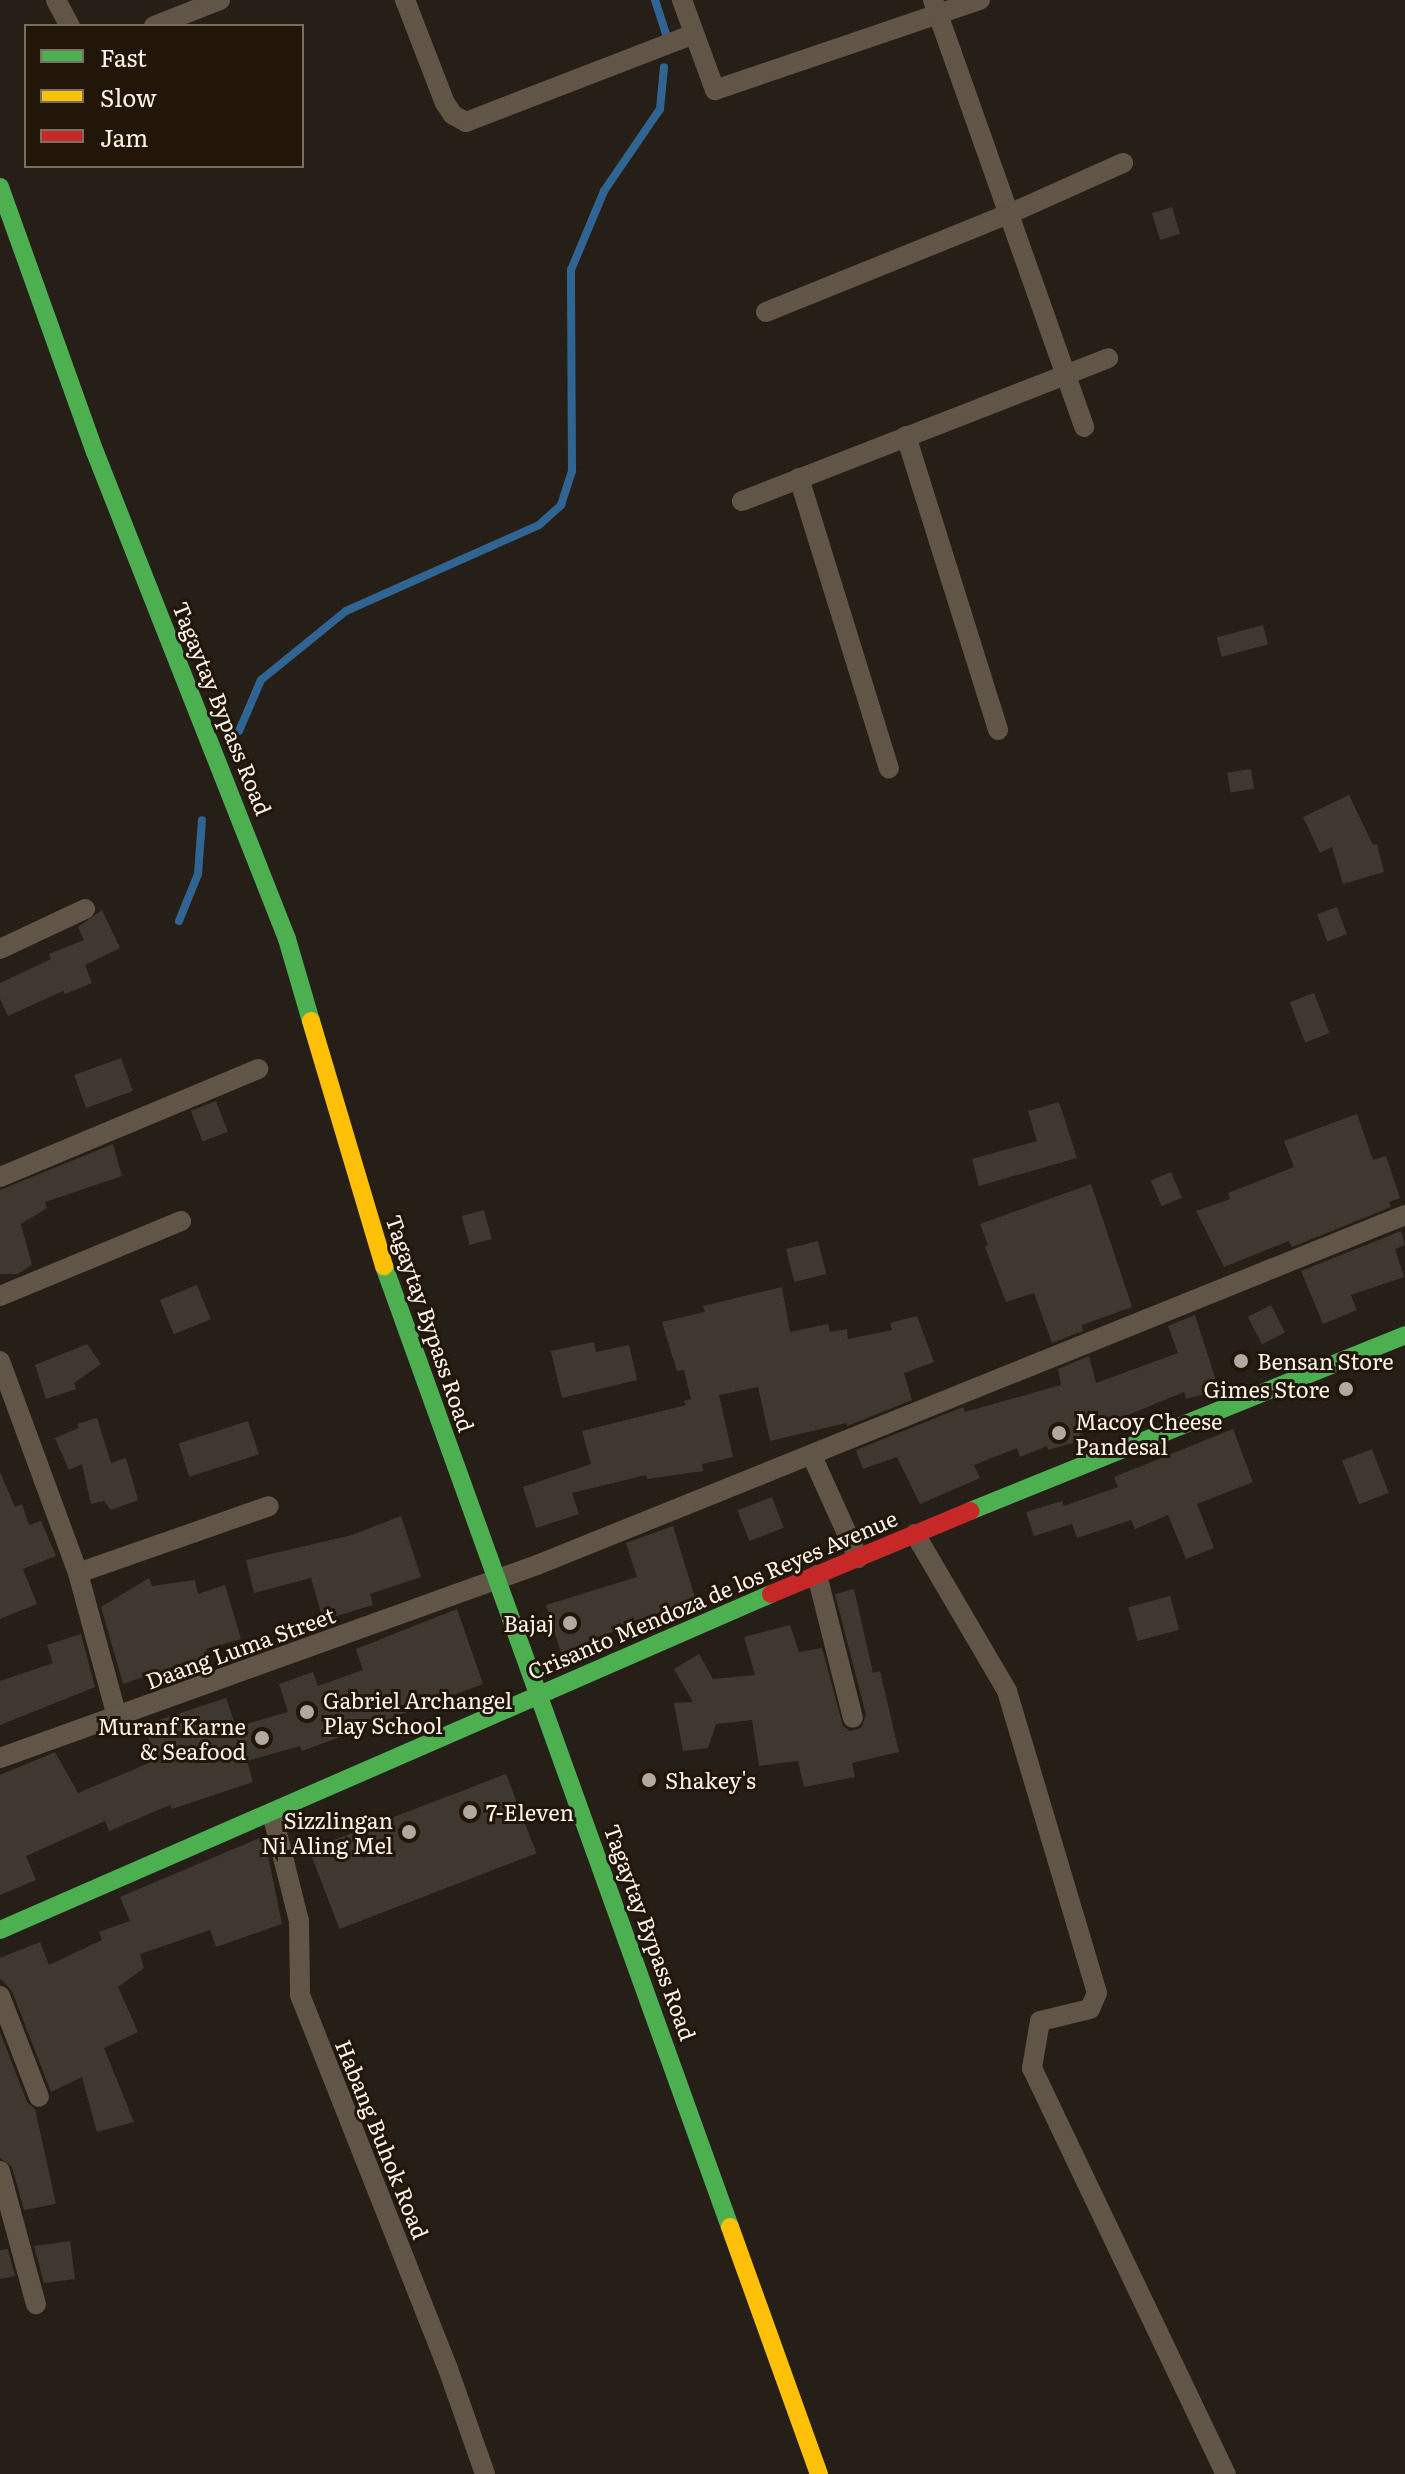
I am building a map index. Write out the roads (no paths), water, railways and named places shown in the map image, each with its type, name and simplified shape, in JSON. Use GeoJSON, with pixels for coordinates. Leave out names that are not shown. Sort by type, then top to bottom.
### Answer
{"type":"FeatureCollection","features":[{"type":"Feature","properties":{"kind":"main road","name":"Tagaytay Bypass Road"},"geometry":{"type":"LineString","coordinates":[[0,187],[95,452],[282,924],[377,1247],[819,2474]]}},
{"type":"Feature","properties":{"kind":"main road","name":"Crisanto Mendoza de los Reyes Avenue"},"geometry":{"type":"LineString","coordinates":[[0,1930],[817,1575],[1405,1335]]}},
{"type":"Feature","properties":{"kind":"street"},"geometry":{"type":"LineString","coordinates":[[56,0],[69,24]]}},
{"type":"Feature","properties":{"kind":"street"},"geometry":{"type":"LineString","coordinates":[[159,24],[220,0]]}},
{"type":"Feature","properties":{"kind":"street"},"geometry":{"type":"LineString","coordinates":[[405,0],[445,103],[453,115],[466,122],[694,34]]}},
{"type":"Feature","properties":{"kind":"street"},"geometry":{"type":"LineString","coordinates":[[682,0],[715,90],[936,6],[980,0]]}},
{"type":"Feature","properties":{"kind":"street"},"geometry":{"type":"LineString","coordinates":[[936,6],[1084,427]]}},
{"type":"Feature","properties":{"kind":"street"},"geometry":{"type":"LineString","coordinates":[[766,312],[1009,214],[1123,163]]}},
{"type":"Feature","properties":{"kind":"street"},"geometry":{"type":"LineString","coordinates":[[742,501],[1065,372],[1108,358]]}},
{"type":"Feature","properties":{"kind":"street"},"geometry":{"type":"LineString","coordinates":[[906,436],[998,730]]}},
{"type":"Feature","properties":{"kind":"street"},"geometry":{"type":"LineString","coordinates":[[799,478],[889,768]]}},
{"type":"Feature","properties":{"kind":"street"},"geometry":{"type":"LineString","coordinates":[[0,949],[85,909]]}},
{"type":"Feature","properties":{"kind":"street"},"geometry":{"type":"LineString","coordinates":[[0,1177],[258,1069]]}},
{"type":"Feature","properties":{"kind":"street","name":"Daang Luma Street"},"geometry":{"type":"LineString","coordinates":[[0,1758],[497,1580],[812,1456],[1405,1215]]}},
{"type":"Feature","properties":{"kind":"street"},"geometry":{"type":"LineString","coordinates":[[0,1296],[181,1221]]}},
{"type":"Feature","properties":{"kind":"street"},"geometry":{"type":"LineString","coordinates":[[0,1361],[78,1573],[117,1717]]}},
{"type":"Feature","properties":{"kind":"street"},"geometry":{"type":"LineString","coordinates":[[812,1456],[858,1558]]}},
{"type":"Feature","properties":{"kind":"street"},"geometry":{"type":"LineString","coordinates":[[78,1573],[269,1506]]}},
{"type":"Feature","properties":{"kind":"street"},"geometry":{"type":"LineString","coordinates":[[915,1534],[1007,1691],[1097,1993],[1090,2009],[1040,2021],[1032,2068],[1226,2474]]}},
{"type":"Feature","properties":{"kind":"street"},"geometry":{"type":"LineString","coordinates":[[817,1575],[853,1718]]}},
{"type":"Feature","properties":{"kind":"street","name":"Habang Buhok Road"},"geometry":{"type":"LineString","coordinates":[[272,1813],[299,1921],[300,1995],[447,2366],[485,2474]]}},
{"type":"Feature","properties":{"kind":"street"},"geometry":{"type":"LineString","coordinates":[[0,1996],[39,2097]]}},
{"type":"Feature","properties":{"kind":"street"},"geometry":{"type":"LineString","coordinates":[[0,2171],[36,2304]]}},
{"type":"Feature","properties":{"kind":"waterway"},"geometry":{"type":"LineString","coordinates":[[655,0],[667,38]]}},
{"type":"Feature","properties":{"kind":"waterway"},"geometry":{"type":"LineString","coordinates":[[239,731],[261,680],[346,611],[539,525],[561,505],[572,471],[571,270],[604,191],[660,109],[664,67]]}},
{"type":"Feature","properties":{"kind":"waterway"},"geometry":{"type":"LineString","coordinates":[[179,921],[198,874],[202,820]]}},
{"type":"Feature","properties":{"kind":"place","name":"Bensan Store"},"geometry":{"type":"Point","coordinates":[1241,1361]}},
{"type":"Feature","properties":{"kind":"place","name":"Gimes Store"},"geometry":{"type":"Point","coordinates":[1346,1389]}},
{"type":"Feature","properties":{"kind":"place","name":"Macoy Cheese Pandesal"},"geometry":{"type":"Point","coordinates":[1059,1433]}},
{"type":"Feature","properties":{"kind":"place","name":"Bajaj"},"geometry":{"type":"Point","coordinates":[570,1623]}},
{"type":"Feature","properties":{"kind":"place","name":"Gabriel Archangel Play School"},"geometry":{"type":"Point","coordinates":[307,1712]}},
{"type":"Feature","properties":{"kind":"place","name":"Muranf Karne & Seafood"},"geometry":{"type":"Point","coordinates":[262,1738]}},
{"type":"Feature","properties":{"kind":"place","name":"Shakey's"},"geometry":{"type":"Point","coordinates":[649,1780]}},
{"type":"Feature","properties":{"kind":"place","name":"7-Eleven"},"geometry":{"type":"Point","coordinates":[470,1812]}},
{"type":"Feature","properties":{"kind":"place","name":"Sizzlingan Ni Aling Mel"},"geometry":{"type":"Point","coordinates":[409,1832]}}]}
